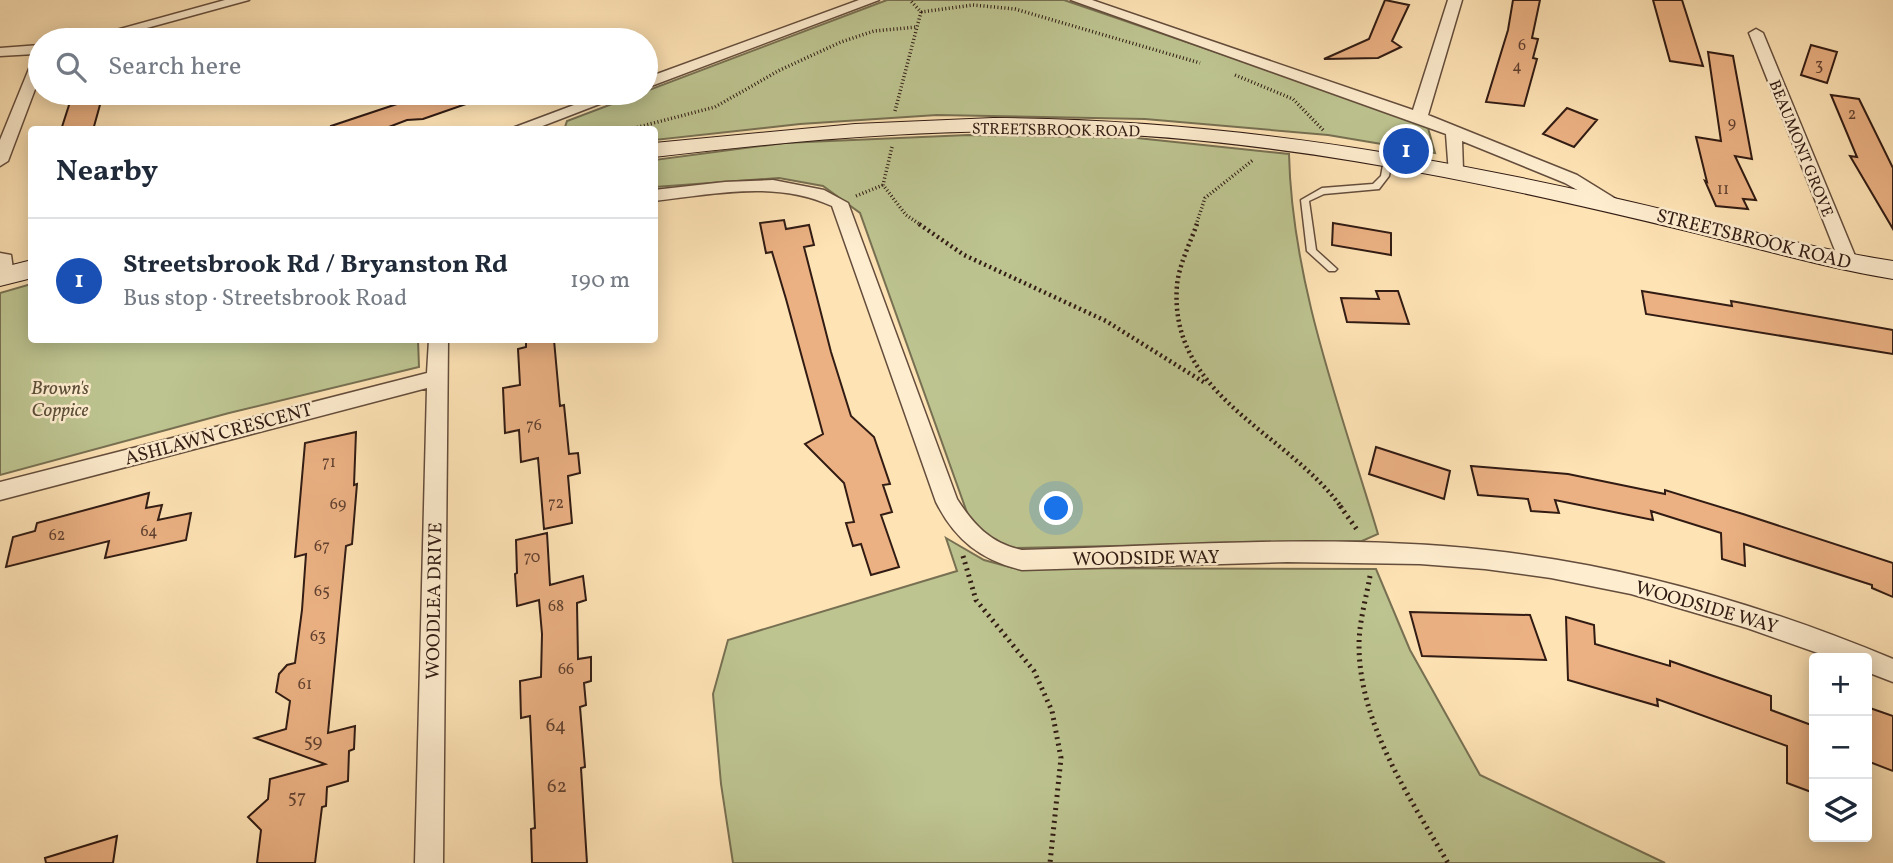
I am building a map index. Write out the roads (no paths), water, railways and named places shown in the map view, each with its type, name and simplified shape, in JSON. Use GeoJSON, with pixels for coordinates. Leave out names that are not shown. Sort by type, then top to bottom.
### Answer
{"type":"FeatureCollection","features":[{"type":"Feature","properties":{"kind":"main road","name":"STREETSBROOK ROAD"},"geometry":{"type":"LineString","coordinates":[[658,149],[749,138],[988,126],[1191,132],[1276,142],[1455,170],[1615,204],[1849,262],[1893,270]]}},
{"type":"Feature","properties":{"kind":"main road"},"geometry":{"type":"LineString","coordinates":[[2,271],[28,269]]}},
{"type":"Feature","properties":{"kind":"street"},"geometry":{"type":"LineString","coordinates":[[134,28],[242,0]]}},
{"type":"Feature","properties":{"kind":"street"},"geometry":{"type":"LineString","coordinates":[[658,79],[872,0]]}},
{"type":"Feature","properties":{"kind":"street","name":"STREETSBROOK ROAD"},"geometry":{"type":"LineString","coordinates":[[1078,0],[1419,117],[1571,179],[1615,204]]}},
{"type":"Feature","properties":{"kind":"street"},"geometry":{"type":"LineString","coordinates":[[1419,117],[1455,0]]}},
{"type":"Feature","properties":{"kind":"street","name":"BEAUMONT GROVE"},"geometry":{"type":"LineString","coordinates":[[1756,33],[1849,262]]}},
{"type":"Feature","properties":{"kind":"street"},"geometry":{"type":"LineString","coordinates":[[0,52],[28,50]]}},
{"type":"Feature","properties":{"kind":"street"},"geometry":{"type":"LineString","coordinates":[[0,161],[28,88]]}},
{"type":"Feature","properties":{"kind":"street"},"geometry":{"type":"LineString","coordinates":[[543,125],[591,105]]}},
{"type":"Feature","properties":{"kind":"street"},"geometry":{"type":"LineString","coordinates":[[1454,131],[1455,170]]}},
{"type":"Feature","properties":{"kind":"street","name":"WOODSIDE WAY"},"geometry":{"type":"LineString","coordinates":[[658,195],[717,188],[794,186],[817,191],[839,203],[947,502],[970,537],[1000,556],[1022,560],[1374,552],[1487,560],[1619,581],[1682,596],[1779,626],[1848,653]]}},
{"type":"Feature","properties":{"kind":"street","name":"WOODLEA DRIVE"},"geometry":{"type":"LineString","coordinates":[[429,863],[438,343]]}},
{"type":"Feature","properties":{"kind":"street","name":"ASHLAWN CRESCENT"},"geometry":{"type":"LineString","coordinates":[[0,491],[437,378]]}},
{"type":"Feature","properties":{"kind":"street"},"geometry":{"type":"LineString","coordinates":[[1872,662],[1893,671]]}},
{"type":"Feature","properties":{"kind":"lane"},"geometry":{"type":"LineString","coordinates":[[1332,269],[1312,251],[1305,200],[1322,191],[1376,187],[1385,176],[1388,159]]}},
{"type":"Feature","properties":{"kind":"place","name":"Streetsbrook Rd / Bryanston Rd"},"geometry":{"type":"Point","coordinates":[1406,151]}},
{"type":"Feature","properties":{"kind":"park label","name":"Brown's Coppice"},"geometry":{"type":"Point","coordinates":[60,398]}}]}
